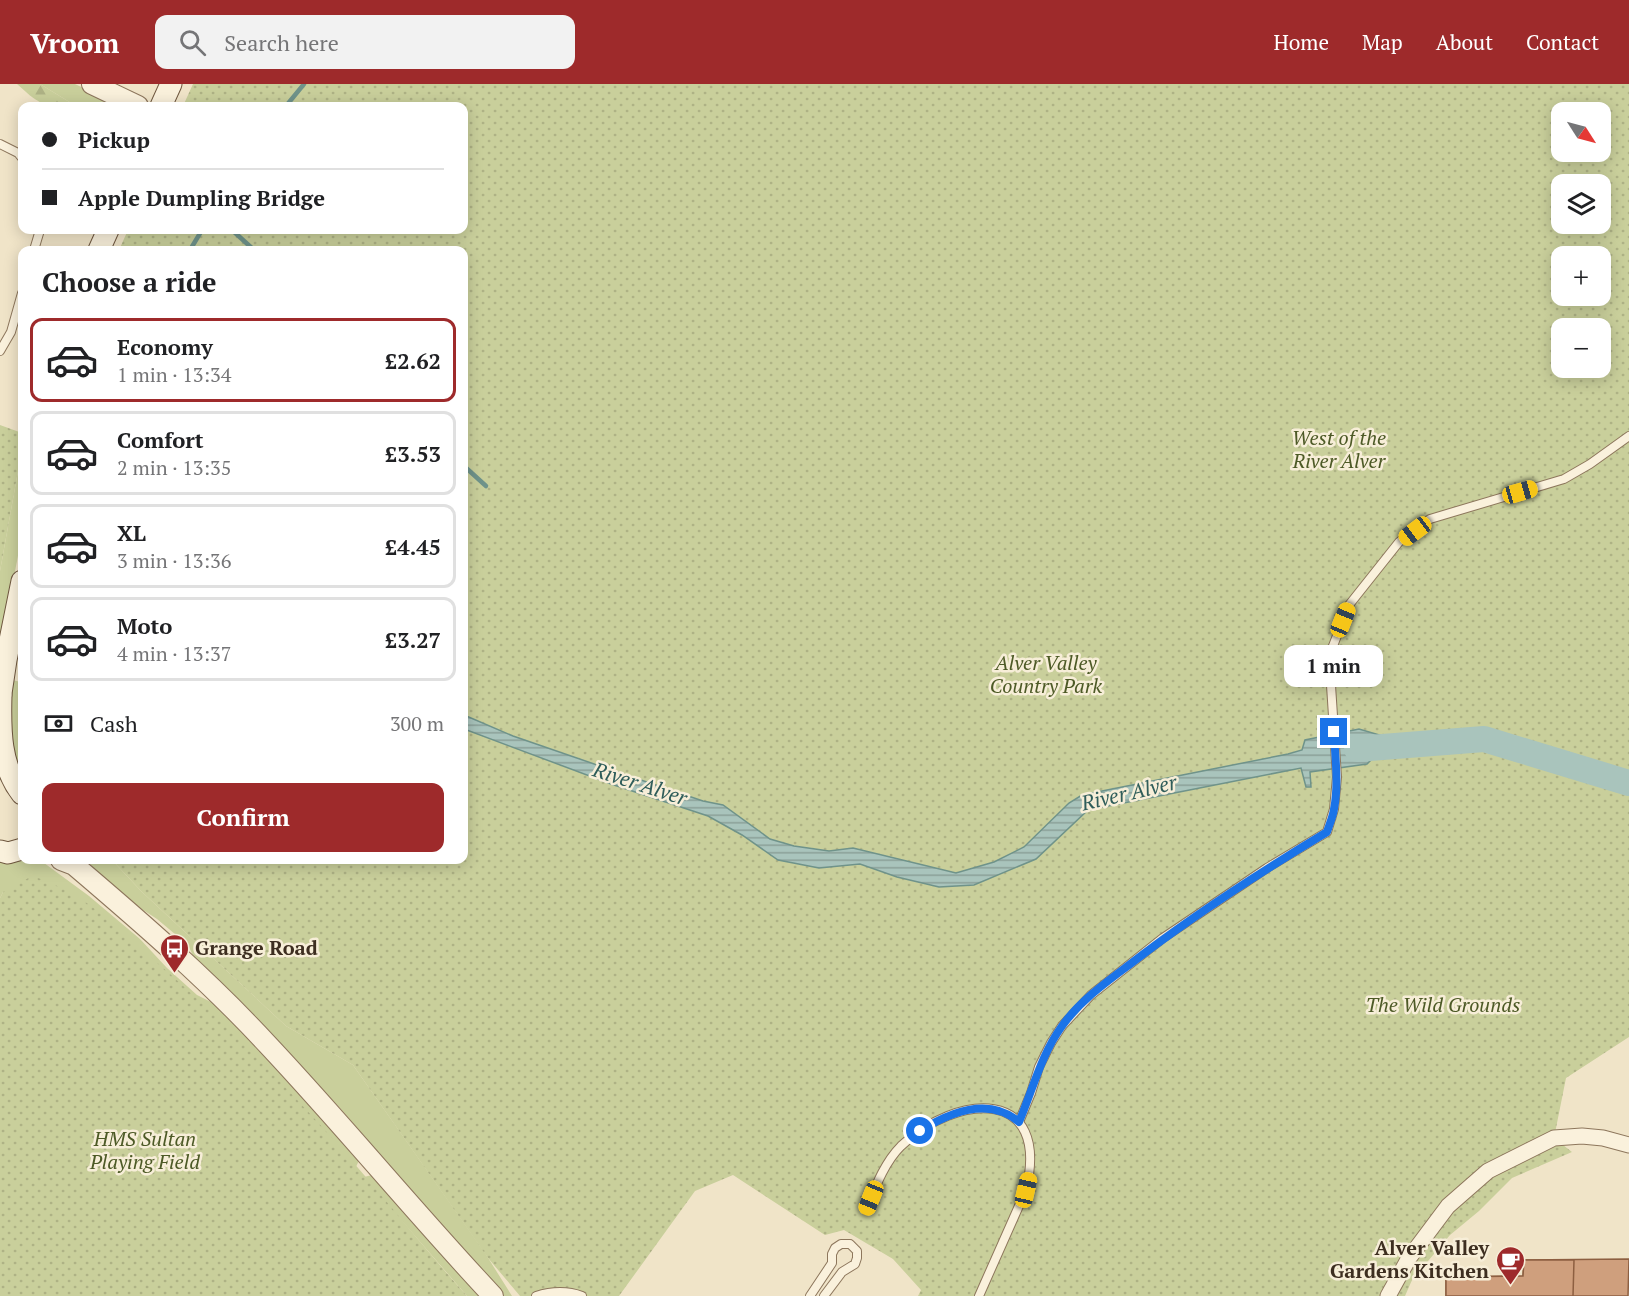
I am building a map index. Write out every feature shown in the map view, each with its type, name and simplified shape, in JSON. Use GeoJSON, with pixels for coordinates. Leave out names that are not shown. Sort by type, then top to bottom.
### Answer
{"type":"FeatureCollection","features":[{"type":"Feature","properties":{"kind":"main road"},"geometry":{"type":"LineString","coordinates":[[163,102],[171,84]]}},
{"type":"Feature","properties":{"kind":"main road"},"geometry":{"type":"LineString","coordinates":[[0,700],[18,601]]}},
{"type":"Feature","properties":{"kind":"main road"},"geometry":{"type":"LineString","coordinates":[[1,695],[2,756],[13,783],[18,789]]}},
{"type":"Feature","properties":{"kind":"main road"},"geometry":{"type":"LineString","coordinates":[[0,791],[18,792]]}},
{"type":"Feature","properties":{"kind":"street"},"geometry":{"type":"LineString","coordinates":[[92,84],[130,102]]}},
{"type":"Feature","properties":{"kind":"street"},"geometry":{"type":"LineString","coordinates":[[70,864],[141,922],[267,1043],[365,1150],[493,1296]]}},
{"type":"Feature","properties":{"kind":"street"},"geometry":{"type":"LineString","coordinates":[[1388,1296],[1409,1258],[1448,1206],[1488,1171],[1529,1148],[1554,1138],[1582,1136],[1603,1138],[1629,1145]]}},
{"type":"Feature","properties":{"kind":"lane"},"geometry":{"type":"LineString","coordinates":[[0,144],[18,153]]}},
{"type":"Feature","properties":{"kind":"lane"},"geometry":{"type":"LineString","coordinates":[[0,351],[11,332],[18,307]]}},
{"type":"Feature","properties":{"kind":"lane"},"geometry":{"type":"LineString","coordinates":[[1019,1122],[1051,1044],[1076,1008],[1163,939],[1267,868],[1327,832],[1334,809],[1337,777],[1330,670],[1331,651],[1349,605],[1399,542],[1430,519],[1564,479],[1590,464],[1629,436]]}},
{"type":"Feature","properties":{"kind":"lane"},"geometry":{"type":"LineString","coordinates":[[866,1210],[880,1177],[900,1148],[914,1135],[943,1117],[965,1110],[982,1107],[1010,1114],[1019,1122],[1025,1133],[1030,1150],[1031,1171],[1026,1190],[979,1296]]}},
{"type":"Feature","properties":{"kind":"lane"},"geometry":{"type":"LineString","coordinates":[[810,1296],[832,1263],[835,1248],[842,1244],[850,1244],[856,1251],[856,1261],[852,1267],[842,1272],[824,1296]]}},
{"type":"Feature","properties":{"kind":"lane"},"geometry":{"type":"LineString","coordinates":[[536,1296],[551,1292],[582,1296]]}},
{"type":"Feature","properties":{"kind":"green space"},"geometry":{"type":"Polygon","coordinates":[[[17,84],[40,84],[69,102],[40,102],[17,84]]]}},
{"type":"Feature","properties":{"kind":"green space"},"geometry":{"type":"Polygon","coordinates":[[[40,84],[75,84],[113,102],[69,102],[40,84]]]}},
{"type":"Feature","properties":{"kind":"green space","name":"Alver Valley Country Park"},"geometry":{"type":"Polygon","coordinates":[[[193,84],[1629,84],[1629,1037],[1566,1078],[1554,1138],[1572,1152],[1512,1178],[1479,1211],[1450,1235],[1412,1280],[1405,1296],[918,1296],[921,1290],[893,1259],[844,1230],[825,1235],[733,1175],[695,1191],[619,1296],[520,1296],[488,1258],[353,1065],[286,1026],[142,892],[116,864],[468,864],[468,246],[121,246],[126,234],[468,234],[468,102],[185,102],[193,84]]]}},
{"type":"Feature","properties":{"kind":"green space"},"geometry":{"type":"Polygon","coordinates":[[[0,425],[18,432],[18,471],[0,571],[0,425]]]}},
{"type":"Feature","properties":{"kind":"green space"},"geometry":{"type":"Polygon","coordinates":[[[18,471],[18,556],[0,649],[0,571],[18,471]]]}},
{"type":"Feature","properties":{"kind":"green space"},"geometry":{"type":"Polygon","coordinates":[[[12,680],[18,681],[18,769],[9,747],[12,680]]]}},
{"type":"Feature","properties":{"kind":"green space"},"geometry":{"type":"Polygon","coordinates":[[[18,860],[18,864],[45,864],[89,896],[140,939],[197,995],[221,1007],[361,1156],[356,1167],[340,1148],[3,892],[0,898],[0,862],[18,860]]]}},
{"type":"Feature","properties":{"kind":"green space"},"geometry":{"type":"Polygon","coordinates":[[[90,864],[116,864],[142,892],[286,1026],[353,1065],[485,1253],[512,1296],[502,1296],[339,1107],[247,1010],[196,962],[188,945],[157,919],[123,897],[90,864]]]}},
{"type":"Feature","properties":{"kind":"green space","name":"HMS Sultan Playing Field"},"geometry":{"type":"Polygon","coordinates":[[[32,876],[68,891],[98,911],[227,1027],[340,1147],[467,1296],[0,1296],[0,898],[3,892],[32,876]]]}},
{"type":"Feature","properties":{"kind":"green space"},"geometry":{"type":"Polygon","coordinates":[[[376,1174],[479,1296],[467,1296],[364,1177],[376,1174]]]}},
{"type":"Feature","properties":{"kind":"water"},"geometry":{"type":"Polygon","coordinates":[[[468,717],[513,736],[703,801],[723,805],[770,839],[794,846],[829,851],[853,848],[956,873],[994,862],[1024,847],[1069,803],[1082,795],[1288,754],[1302,750],[1305,740],[1359,729],[1390,738],[1395,751],[1375,756],[1367,764],[1310,772],[1311,787],[1306,787],[1301,768],[1088,810],[1036,859],[974,885],[939,887],[897,877],[860,864],[819,868],[778,860],[742,835],[708,816],[611,784],[468,730],[468,717]]]}},
{"type":"Feature","properties":{"kind":"building","name":"Alver Valley Gardens Kitchen"},"geometry":{"type":"Polygon","coordinates":[[[1629,1259],[1628,1296],[1446,1296],[1446,1277],[1523,1276],[1524,1260],[1629,1259]]]}},
{"type":"Feature","properties":{"kind":"building","name":"Alver Valley Gardens Kitchen"},"geometry":{"type":"Polygon","coordinates":[[[1524,1260],[1574,1260],[1573,1296],[1446,1296],[1446,1277],[1523,1276],[1524,1260]]]}},
{"type":"Feature","properties":{"kind":"waterway"},"geometry":{"type":"LineString","coordinates":[[289,102],[304,84]]}},
{"type":"Feature","properties":{"kind":"waterway"},"geometry":{"type":"LineString","coordinates":[[192,246],[200,234]]}},
{"type":"Feature","properties":{"kind":"waterway"},"geometry":{"type":"LineString","coordinates":[[236,234],[250,246]]}},
{"type":"Feature","properties":{"kind":"waterway"},"geometry":{"type":"LineString","coordinates":[[468,470],[486,486]]}},
{"type":"Feature","properties":{"kind":"waterway","name":"River Alver"},"geometry":{"type":"LineString","coordinates":[[1357,749],[1484,739],[1629,783]]}},
{"type":"Feature","properties":{"kind":"place","name":"Grange Road"},"geometry":{"type":"Point","coordinates":[174,974]}},
{"type":"Feature","properties":{"kind":"place","name":"Alver Valley Gardens Kitchen"},"geometry":{"type":"Point","coordinates":[1510,1286]}},
{"type":"Feature","properties":{"kind":"route"},"geometry":{"type":"LineString","coordinates":[[920,1131],[943,1117],[982,1107],[1010,1114],[1019,1122],[1051,1044],[1076,1008],[1163,939],[1267,868],[1327,832],[1336,793],[1334,732]]}},
{"type":"Feature","properties":{"kind":"park label","name":"West of the River Alver"},"geometry":{"type":"Point","coordinates":[1339,450]}},
{"type":"Feature","properties":{"kind":"park label","name":"The Wild Grounds"},"geometry":{"type":"Point","coordinates":[1443,1005]}}]}
